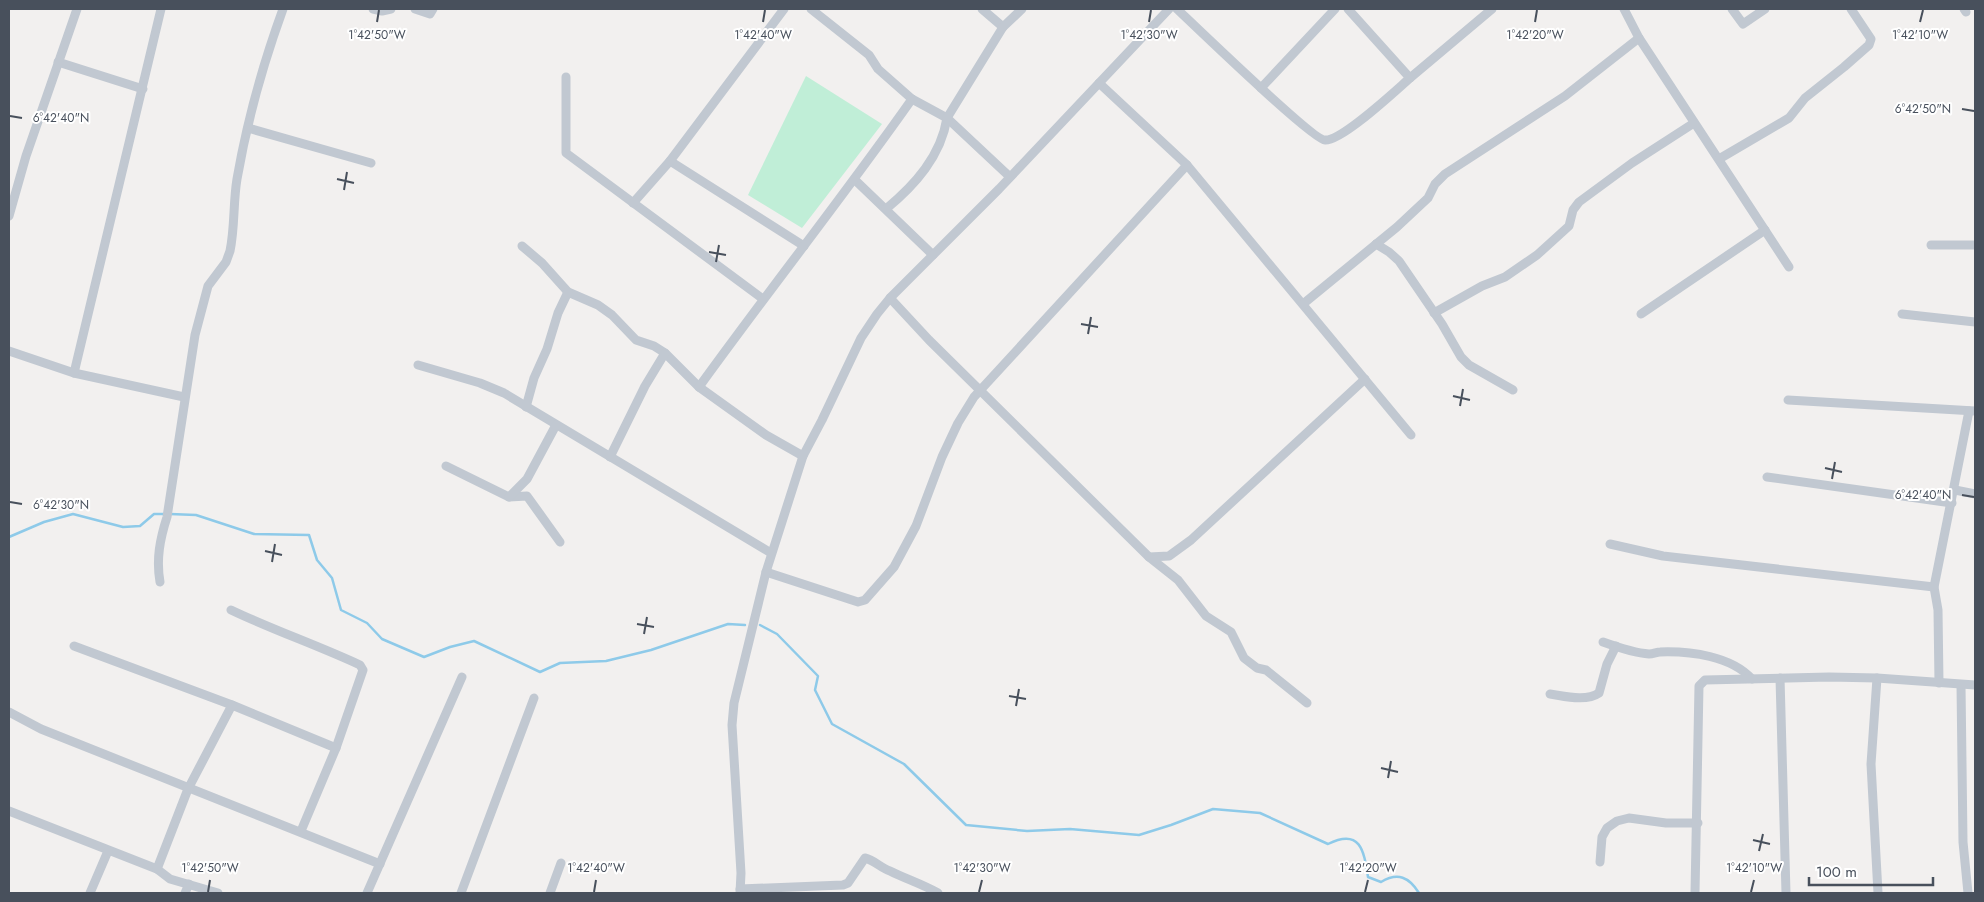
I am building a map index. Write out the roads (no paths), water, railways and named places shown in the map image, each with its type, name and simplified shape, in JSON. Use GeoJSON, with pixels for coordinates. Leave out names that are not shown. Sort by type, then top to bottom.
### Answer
{"type":"FeatureCollection","features":[{"type":"Feature","properties":{"kind":"street"},"geometry":{"type":"LineString","coordinates":[[9,216],[26,156],[76,9]]}},
{"type":"Feature","properties":{"kind":"street"},"geometry":{"type":"LineString","coordinates":[[74,373],[161,9]]}},
{"type":"Feature","properties":{"kind":"street"},"geometry":{"type":"LineString","coordinates":[[160,582],[158,554],[167,517],[195,335],[208,286],[226,262],[230,251],[237,180],[248,128],[261,72],[282,9]]}},
{"type":"Feature","properties":{"kind":"street"},"geometry":{"type":"LineString","coordinates":[[373,9],[382,11],[391,9]]}},
{"type":"Feature","properties":{"kind":"street"},"geometry":{"type":"LineString","coordinates":[[415,9],[430,14],[433,9]]}},
{"type":"Feature","properties":{"kind":"street"},"geometry":{"type":"LineString","coordinates":[[633,203],[670,160],[784,9]]}},
{"type":"Feature","properties":{"kind":"street"},"geometry":{"type":"LineString","coordinates":[[811,9],[869,55],[878,69],[912,99],[946,118],[1010,177]]}},
{"type":"Feature","properties":{"kind":"street"},"geometry":{"type":"LineString","coordinates":[[982,9],[1003,27]]}},
{"type":"Feature","properties":{"kind":"street"},"geometry":{"type":"LineString","coordinates":[[886,209],[901,196],[931,160],[944,134],[946,118],[1003,27],[1022,9]]}},
{"type":"Feature","properties":{"kind":"street"},"geometry":{"type":"LineString","coordinates":[[938,893],[914,880],[890,872],[865,858],[848,883],[843,885],[740,891],[741,873],[732,725],[734,703],[766,572],[803,456],[861,338],[877,314],[890,298],[1010,177],[1169,9]]}},
{"type":"Feature","properties":{"kind":"street"},"geometry":{"type":"LineString","coordinates":[[1177,9],[1301,124],[1320,140],[1326,141],[1363,119],[1492,9]]}},
{"type":"Feature","properties":{"kind":"street"},"geometry":{"type":"LineString","coordinates":[[1261,88],[1335,9]]}},
{"type":"Feature","properties":{"kind":"street"},"geometry":{"type":"LineString","coordinates":[[1348,9],[1410,78]]}},
{"type":"Feature","properties":{"kind":"street"},"geometry":{"type":"LineString","coordinates":[[1624,9],[1639,38],[1789,267]]}},
{"type":"Feature","properties":{"kind":"street"},"geometry":{"type":"LineString","coordinates":[[1732,9],[1743,24],[1765,9]]}},
{"type":"Feature","properties":{"kind":"street"},"geometry":{"type":"LineString","coordinates":[[1719,159],[1789,118],[1805,98],[1844,68],[1869,45],[1871,39],[1851,9]]}},
{"type":"Feature","properties":{"kind":"street"},"geometry":{"type":"LineString","coordinates":[[1303,304],[1428,198],[1435,184],[1444,174],[1565,96],[1639,38]]}},
{"type":"Feature","properties":{"kind":"street"},"geometry":{"type":"LineString","coordinates":[[58,62],[143,89]]}},
{"type":"Feature","properties":{"kind":"street"},"geometry":{"type":"LineString","coordinates":[[566,77],[566,153],[763,299]]}},
{"type":"Feature","properties":{"kind":"street"},"geometry":{"type":"LineString","coordinates":[[1099,83],[1187,165],[1411,435]]}},
{"type":"Feature","properties":{"kind":"street"},"geometry":{"type":"LineString","coordinates":[[699,387],[763,299],[855,180],[912,99]]}},
{"type":"Feature","properties":{"kind":"street"},"geometry":{"type":"LineString","coordinates":[[1434,313],[1482,286],[1505,277],[1537,255],[1569,226],[1573,210],[1579,202],[1632,163],[1694,123]]}},
{"type":"Feature","properties":{"kind":"street"},"geometry":{"type":"LineString","coordinates":[[248,128],[371,164]]}},
{"type":"Feature","properties":{"kind":"street"},"geometry":{"type":"LineString","coordinates":[[670,160],[804,246]]}},
{"type":"Feature","properties":{"kind":"street"},"geometry":{"type":"LineString","coordinates":[[766,572],[858,602],[865,600],[894,567],[916,526],[942,458],[958,423],[980,390],[1187,165]]}},
{"type":"Feature","properties":{"kind":"street"},"geometry":{"type":"LineString","coordinates":[[855,180],[933,255]]}},
{"type":"Feature","properties":{"kind":"street"},"geometry":{"type":"LineString","coordinates":[[1640,314],[1765,230]]}},
{"type":"Feature","properties":{"kind":"street"},"geometry":{"type":"LineString","coordinates":[[1376,244],[1399,261],[1461,357],[1469,365],[1513,390]]}},
{"type":"Feature","properties":{"kind":"street"},"geometry":{"type":"LineString","coordinates":[[1931,245],[1975,245]]}},
{"type":"Feature","properties":{"kind":"street"},"geometry":{"type":"LineString","coordinates":[[522,246],[542,263],[568,292],[598,305],[612,315],[636,340],[654,346],[665,353],[699,387],[766,435],[803,456]]}},
{"type":"Feature","properties":{"kind":"street"},"geometry":{"type":"LineString","coordinates":[[526,407],[534,378],[568,292]]}},
{"type":"Feature","properties":{"kind":"street"},"geometry":{"type":"LineString","coordinates":[[890,298],[929,340],[1149,557],[1178,580],[1206,616],[1232,632],[1244,658],[1257,668],[1266,670],[1307,703]]}},
{"type":"Feature","properties":{"kind":"street"},"geometry":{"type":"LineString","coordinates":[[1902,314],[1975,322]]}},
{"type":"Feature","properties":{"kind":"street"},"geometry":{"type":"LineString","coordinates":[[9,351],[74,373],[184,397]]}},
{"type":"Feature","properties":{"kind":"street"},"geometry":{"type":"LineString","coordinates":[[610,457],[645,386],[665,353]]}},
{"type":"Feature","properties":{"kind":"street"},"geometry":{"type":"LineString","coordinates":[[418,365],[492,387],[771,553]]}},
{"type":"Feature","properties":{"kind":"street"},"geometry":{"type":"LineString","coordinates":[[1149,557],[1169,556],[1191,540],[1365,380]]}},
{"type":"Feature","properties":{"kind":"street"},"geometry":{"type":"LineString","coordinates":[[1788,400],[1972,411],[1934,587],[1938,610],[1939,682]]}},
{"type":"Feature","properties":{"kind":"street"},"geometry":{"type":"LineString","coordinates":[[509,497],[527,479],[556,425]]}},
{"type":"Feature","properties":{"kind":"street"},"geometry":{"type":"LineString","coordinates":[[446,466],[509,497],[527,496],[560,542]]}},
{"type":"Feature","properties":{"kind":"street"},"geometry":{"type":"LineString","coordinates":[[1767,477],[1952,503]]}},
{"type":"Feature","properties":{"kind":"street"},"geometry":{"type":"LineString","coordinates":[[1955,490],[1975,494]]}},
{"type":"Feature","properties":{"kind":"street"},"geometry":{"type":"LineString","coordinates":[[1610,544],[1664,556],[1934,587]]}},
{"type":"Feature","properties":{"kind":"street"},"geometry":{"type":"LineString","coordinates":[[1167,570],[1169,556]]}},
{"type":"Feature","properties":{"kind":"street"},"geometry":{"type":"LineString","coordinates":[[231,610],[282,634],[319,646],[362,667],[363,673],[336,748],[301,831]]}},
{"type":"Feature","properties":{"kind":"street"},"geometry":{"type":"LineString","coordinates":[[1603,642],[1649,654],[1659,652],[1709,657],[1730,662],[1743,669],[1752,679]]}},
{"type":"Feature","properties":{"kind":"street"},"geometry":{"type":"LineString","coordinates":[[74,646],[232,705],[336,748]]}},
{"type":"Feature","properties":{"kind":"street"},"geometry":{"type":"LineString","coordinates":[[1550,694],[1582,697],[1595,695],[1600,689],[1606,664],[1616,646]]}},
{"type":"Feature","properties":{"kind":"street"},"geometry":{"type":"LineString","coordinates":[[367,893],[462,677]]}},
{"type":"Feature","properties":{"kind":"street"},"geometry":{"type":"LineString","coordinates":[[1780,678],[1786,893]]}},
{"type":"Feature","properties":{"kind":"street"},"geometry":{"type":"LineString","coordinates":[[1877,678],[1871,764],[1878,893]]}},
{"type":"Feature","properties":{"kind":"street"},"geometry":{"type":"LineString","coordinates":[[1696,893],[1699,686],[1705,680],[1877,678],[1975,685]]}},
{"type":"Feature","properties":{"kind":"street"},"geometry":{"type":"LineString","coordinates":[[1960,685],[1963,842],[1968,893]]}},
{"type":"Feature","properties":{"kind":"street"},"geometry":{"type":"LineString","coordinates":[[464,892],[534,698]]}},
{"type":"Feature","properties":{"kind":"street"},"geometry":{"type":"LineString","coordinates":[[157,868],[188,789],[232,705]]}},
{"type":"Feature","properties":{"kind":"street"},"geometry":{"type":"LineString","coordinates":[[9,712],[41,729],[380,864]]}},
{"type":"Feature","properties":{"kind":"street"},"geometry":{"type":"LineString","coordinates":[[9,811],[108,851],[157,868],[170,879],[218,893]]}},
{"type":"Feature","properties":{"kind":"street"},"geometry":{"type":"LineString","coordinates":[[1600,862],[1602,837],[1607,828],[1618,821],[1629,818],[1666,823],[1698,823]]}},
{"type":"Feature","properties":{"kind":"street"},"geometry":{"type":"LineString","coordinates":[[90,893],[108,851]]}},
{"type":"Feature","properties":{"kind":"street"},"geometry":{"type":"LineString","coordinates":[[550,893],[561,863]]}},
{"type":"Feature","properties":{"kind":"street"},"geometry":{"type":"LineString","coordinates":[[185,893],[189,884]]}},
{"type":"Feature","properties":{"kind":"waterway"},"geometry":{"type":"LineString","coordinates":[[9,537],[44,522],[73,514],[123,527],[140,526],[154,514],[165,514]]}},
{"type":"Feature","properties":{"kind":"waterway"},"geometry":{"type":"LineString","coordinates":[[170,514],[196,515],[254,534],[309,535],[317,560],[332,578],[341,610],[367,623],[382,639],[424,657],[450,647],[474,641],[540,672],[560,663],[606,661],[651,650],[728,624],[745,625]]}},
{"type":"Feature","properties":{"kind":"waterway"},"geometry":{"type":"LineString","coordinates":[[760,625],[777,634],[818,676],[815,690],[832,724],[904,764],[966,825],[1027,831],[1070,829],[1139,835],[1213,809],[1260,813],[1328,844],[1339,840],[1354,840],[1362,850],[1368,877],[1381,882],[1393,877],[1403,878],[1411,883],[1419,893]]}}]}
